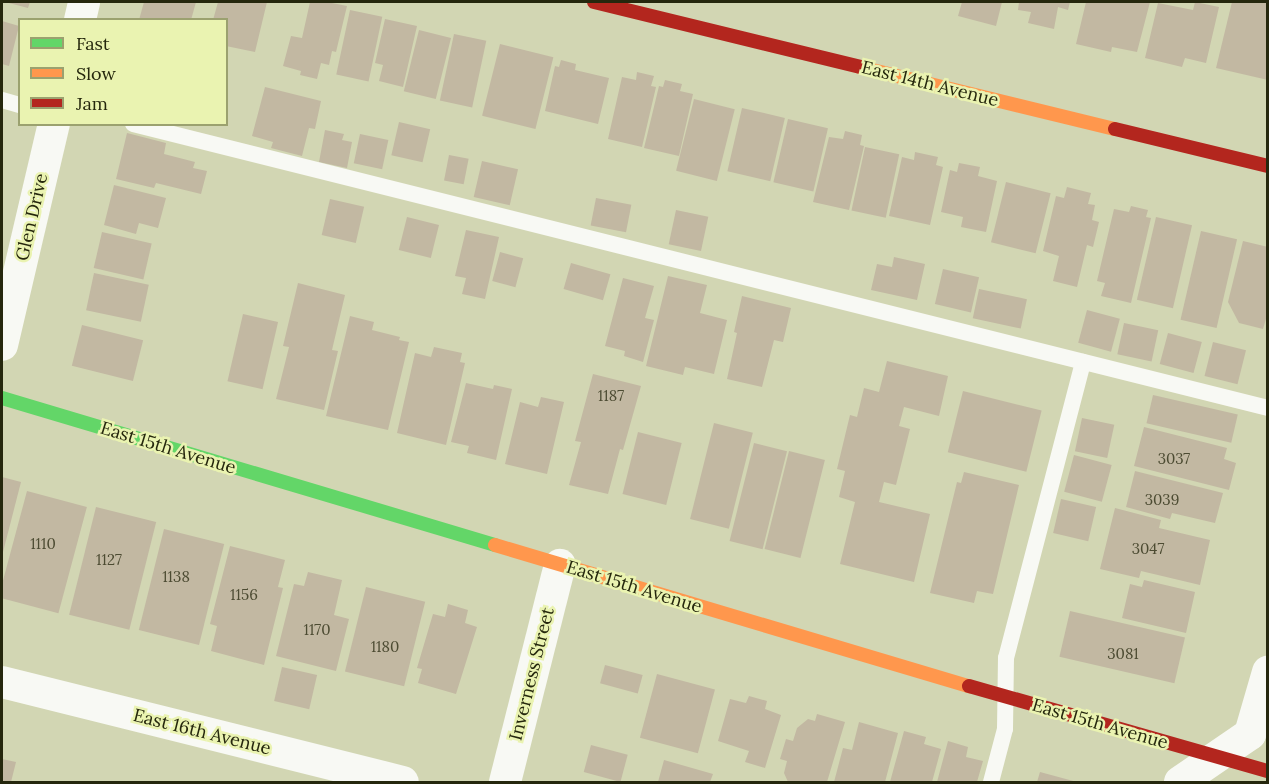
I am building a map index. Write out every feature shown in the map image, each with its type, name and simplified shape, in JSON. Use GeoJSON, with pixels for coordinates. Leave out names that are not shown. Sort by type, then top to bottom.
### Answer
{"type":"FeatureCollection","features":[{"type":"Feature","properties":{"kind":"street"},"geometry":{"type":"LineString","coordinates":[[80,18],[84,2]]}},
{"type":"Feature","properties":{"kind":"street","name":"East 14th Avenue"},"geometry":{"type":"LineString","coordinates":[[594,2],[1268,166]]}},
{"type":"Feature","properties":{"kind":"street","name":"Glen Drive"},"geometry":{"type":"LineString","coordinates":[[2,345],[54,126]]}},
{"type":"Feature","properties":{"kind":"street","name":"East 15th Avenue"},"geometry":{"type":"LineString","coordinates":[[2,398],[1005,697],[1268,771]]}},
{"type":"Feature","properties":{"kind":"street","name":"Inverness Street"},"geometry":{"type":"LineString","coordinates":[[505,783],[560,565]]}},
{"type":"Feature","properties":{"kind":"street"},"geometry":{"type":"LineString","coordinates":[[1180,783],[1215,756],[1250,734],[1268,672]]}},
{"type":"Feature","properties":{"kind":"street","name":"East 16th Avenue"},"geometry":{"type":"LineString","coordinates":[[2,682],[403,783]]}},
{"type":"Feature","properties":{"kind":"lane"},"geometry":{"type":"LineString","coordinates":[[2,100],[18,104]]}},
{"type":"Feature","properties":{"kind":"lane"},"geometry":{"type":"LineString","coordinates":[[141,126],[1268,408]]}},
{"type":"Feature","properties":{"kind":"lane"},"geometry":{"type":"LineString","coordinates":[[991,783],[1005,729],[1006,658],[1083,362]]}},
{"type":"Feature","properties":{"kind":"building"},"geometry":{"type":"Polygon","coordinates":[[[5,2],[30,2],[28,8],[5,2]]]}},
{"type":"Feature","properties":{"kind":"building"},"geometry":{"type":"Polygon","coordinates":[[[144,2],[196,2],[192,18],[140,18],[144,2]]]}},
{"type":"Feature","properties":{"kind":"building"},"geometry":{"type":"Polygon","coordinates":[[[218,2],[267,2],[255,52],[228,46],[228,18],[214,18],[218,2]]]}},
{"type":"Feature","properties":{"kind":"building"},"geometry":{"type":"Polygon","coordinates":[[[310,2],[327,2],[347,6],[336,52],[332,51],[329,65],[321,63],[317,79],[300,75],[301,71],[283,66],[291,36],[302,38],[310,2]]]}},
{"type":"Feature","properties":{"kind":"building"},"geometry":{"type":"Polygon","coordinates":[[[962,2],[1002,2],[996,26],[958,16],[962,2]]]}},
{"type":"Feature","properties":{"kind":"building"},"geometry":{"type":"Polygon","coordinates":[[[1019,2],[1070,2],[1068,10],[1058,7],[1054,29],[1028,23],[1031,12],[1018,10],[1019,2]]]}},
{"type":"Feature","properties":{"kind":"building"},"geometry":{"type":"Polygon","coordinates":[[[1086,2],[1150,2],[1137,52],[1112,47],[1111,52],[1076,44],[1086,2]]]}},
{"type":"Feature","properties":{"kind":"building"},"geometry":{"type":"Polygon","coordinates":[[[1195,2],[1219,7],[1206,63],[1185,58],[1182,67],[1145,58],[1158,3],[1193,10],[1195,2]]]}},
{"type":"Feature","properties":{"kind":"building"},"geometry":{"type":"Polygon","coordinates":[[[1232,2],[1268,3],[1268,80],[1216,68],[1232,2]]]}},
{"type":"Feature","properties":{"kind":"building"},"geometry":{"type":"Polygon","coordinates":[[[350,10],[382,17],[369,81],[336,75],[350,10]]]}},
{"type":"Feature","properties":{"kind":"building"},"geometry":{"type":"Polygon","coordinates":[[[385,19],[417,26],[403,87],[379,81],[383,65],[375,63],[385,19]]]}},
{"type":"Feature","properties":{"kind":"building"},"geometry":{"type":"Polygon","coordinates":[[[2,21],[18,26],[18,30],[9,66],[2,64],[2,21]]]}},
{"type":"Feature","properties":{"kind":"building"},"geometry":{"type":"Polygon","coordinates":[[[419,30],[451,38],[436,99],[404,91],[419,30]]]}},
{"type":"Feature","properties":{"kind":"building"},"geometry":{"type":"Polygon","coordinates":[[[454,34],[486,41],[472,107],[440,101],[454,34]]]}},
{"type":"Feature","properties":{"kind":"building"},"geometry":{"type":"Polygon","coordinates":[[[500,44],[553,57],[535,129],[482,116],[500,44]]]}},
{"type":"Feature","properties":{"kind":"building"},"geometry":{"type":"Polygon","coordinates":[[[561,60],[576,64],[575,70],[609,78],[598,124],[545,111],[555,66],[559,67],[561,60]]]}},
{"type":"Feature","properties":{"kind":"building"},"geometry":{"type":"Polygon","coordinates":[[[637,72],[654,76],[651,86],[656,87],[642,147],[608,139],[622,77],[636,80],[637,72]]]}},
{"type":"Feature","properties":{"kind":"building"},"geometry":{"type":"Polygon","coordinates":[[[665,80],[682,84],[680,91],[693,94],[679,156],[644,148],[659,86],[663,87],[665,80]]]}},
{"type":"Feature","properties":{"kind":"building"},"geometry":{"type":"Polygon","coordinates":[[[265,87],[321,101],[315,129],[309,128],[302,156],[271,148],[273,142],[252,136],[265,87]]]}},
{"type":"Feature","properties":{"kind":"building"},"geometry":{"type":"Polygon","coordinates":[[[694,99],[735,109],[717,181],[676,171],[694,99]]]}},
{"type":"Feature","properties":{"kind":"building"},"geometry":{"type":"Polygon","coordinates":[[[742,108],[785,118],[770,181],[727,171],[742,108]]]}},
{"type":"Feature","properties":{"kind":"building"},"geometry":{"type":"Polygon","coordinates":[[[788,119],[828,128],[813,192],[773,182],[788,119]]]}},
{"type":"Feature","properties":{"kind":"building"},"geometry":{"type":"Polygon","coordinates":[[[399,122],[430,129],[423,162],[391,155],[399,122]]]}},
{"type":"Feature","properties":{"kind":"building"},"geometry":{"type":"Polygon","coordinates":[[[325,130],[344,134],[342,140],[352,142],[347,168],[319,162],[325,130]]]}},
{"type":"Feature","properties":{"kind":"building"},"geometry":{"type":"Polygon","coordinates":[[[845,131],[862,135],[860,145],[864,146],[849,210],[813,202],[829,137],[843,139],[845,131]]]}},
{"type":"Feature","properties":{"kind":"building"},"geometry":{"type":"Polygon","coordinates":[[[127,133],[166,143],[164,154],[195,162],[193,168],[207,171],[201,194],[156,183],[154,188],[116,179],[127,133]]]}},
{"type":"Feature","properties":{"kind":"building"},"geometry":{"type":"Polygon","coordinates":[[[360,134],[388,140],[382,169],[354,163],[360,134]]]}},
{"type":"Feature","properties":{"kind":"building"},"geometry":{"type":"Polygon","coordinates":[[[865,147],[899,154],[886,218],[851,211],[865,147]]]}},
{"type":"Feature","properties":{"kind":"building"},"geometry":{"type":"Polygon","coordinates":[[[915,152],[938,157],[936,165],[943,167],[930,225],[889,216],[902,157],[914,160],[915,152]]]}},
{"type":"Feature","properties":{"kind":"building"},"geometry":{"type":"Polygon","coordinates":[[[449,155],[469,159],[464,184],[444,181],[449,155]]]}},
{"type":"Feature","properties":{"kind":"building"},"geometry":{"type":"Polygon","coordinates":[[[482,161],[518,169],[510,205],[474,197],[482,161]]]}},
{"type":"Feature","properties":{"kind":"building"},"geometry":{"type":"Polygon","coordinates":[[[959,163],[980,167],[978,176],[997,181],[986,232],[961,227],[963,217],[941,212],[950,170],[957,172],[959,163]]]}},
{"type":"Feature","properties":{"kind":"building"},"geometry":{"type":"Polygon","coordinates":[[[1006,182],[1051,193],[1036,253],[991,242],[1006,182]]]}},
{"type":"Feature","properties":{"kind":"building"},"geometry":{"type":"Polygon","coordinates":[[[114,185],[166,198],[158,228],[139,223],[136,234],[104,225],[114,185]]]}},
{"type":"Feature","properties":{"kind":"building"},"geometry":{"type":"Polygon","coordinates":[[[1067,187],[1091,193],[1088,204],[1095,205],[1092,220],[1099,222],[1093,247],[1087,245],[1077,287],[1053,281],[1059,256],[1043,251],[1056,196],[1064,198],[1067,187]]]}},
{"type":"Feature","properties":{"kind":"building"},"geometry":{"type":"Polygon","coordinates":[[[596,198],[631,205],[626,232],[591,225],[596,198]]]}},
{"type":"Feature","properties":{"kind":"building"},"geometry":{"type":"Polygon","coordinates":[[[330,199],[364,207],[356,243],[322,235],[330,199]]]}},
{"type":"Feature","properties":{"kind":"building"},"geometry":{"type":"Polygon","coordinates":[[[1131,206],[1148,210],[1146,217],[1151,218],[1131,303],[1101,296],[1105,283],[1097,281],[1114,209],[1129,212],[1131,206]]]}},
{"type":"Feature","properties":{"kind":"building"},"geometry":{"type":"Polygon","coordinates":[[[676,210],[708,217],[701,251],[669,244],[676,210]]]}},
{"type":"Feature","properties":{"kind":"building"},"geometry":{"type":"Polygon","coordinates":[[[407,217],[439,225],[431,258],[399,250],[407,217]]]}},
{"type":"Feature","properties":{"kind":"building"},"geometry":{"type":"Polygon","coordinates":[[[1156,217],[1192,225],[1173,308],[1137,300],[1156,217]]]}},
{"type":"Feature","properties":{"kind":"building"},"geometry":{"type":"Polygon","coordinates":[[[466,230],[499,237],[485,299],[462,294],[466,278],[455,276],[466,230]]]}},
{"type":"Feature","properties":{"kind":"building"},"geometry":{"type":"Polygon","coordinates":[[[1201,231],[1237,239],[1217,328],[1181,320],[1201,231]]]}},
{"type":"Feature","properties":{"kind":"building"},"geometry":{"type":"Polygon","coordinates":[[[102,232],[152,243],[143,280],[94,268],[102,232]]]}},
{"type":"Feature","properties":{"kind":"building"},"geometry":{"type":"Polygon","coordinates":[[[1243,241],[1268,247],[1268,312],[1263,329],[1239,323],[1228,302],[1243,241]]]}},
{"type":"Feature","properties":{"kind":"building"},"geometry":{"type":"Polygon","coordinates":[[[500,252],[523,258],[515,287],[492,281],[500,252]]]}},
{"type":"Feature","properties":{"kind":"building"},"geometry":{"type":"Polygon","coordinates":[[[894,257],[925,264],[917,300],[871,290],[877,264],[892,267],[894,257]]]}},
{"type":"Feature","properties":{"kind":"building"},"geometry":{"type":"Polygon","coordinates":[[[571,263],[610,274],[603,300],[564,289],[571,263]]]}},
{"type":"Feature","properties":{"kind":"building"},"geometry":{"type":"Polygon","coordinates":[[[943,269],[979,277],[971,312],[935,304],[943,269]]]}},
{"type":"Feature","properties":{"kind":"building"},"geometry":{"type":"Polygon","coordinates":[[[94,273],[149,285],[141,322],[86,310],[94,273]]]}},
{"type":"Feature","properties":{"kind":"building"},"geometry":{"type":"Polygon","coordinates":[[[668,276],[707,285],[700,313],[727,320],[714,374],[685,367],[683,375],[646,366],[668,276]]]}},
{"type":"Feature","properties":{"kind":"building"},"geometry":{"type":"Polygon","coordinates":[[[623,278],[654,286],[645,318],[654,320],[643,362],[624,356],[625,351],[605,346],[623,278]]]}},
{"type":"Feature","properties":{"kind":"building"},"geometry":{"type":"Polygon","coordinates":[[[298,283],[345,295],[332,350],[338,351],[324,410],[276,399],[289,347],[283,346],[298,283]]]}},
{"type":"Feature","properties":{"kind":"building"},"geometry":{"type":"Polygon","coordinates":[[[979,289],[1027,299],[1021,329],[973,318],[979,289]]]}},
{"type":"Feature","properties":{"kind":"building"},"geometry":{"type":"Polygon","coordinates":[[[742,296],[791,308],[783,342],[774,340],[762,387],[727,379],[742,296]]]}},
{"type":"Feature","properties":{"kind":"building"},"geometry":{"type":"Polygon","coordinates":[[[1087,310],[1120,319],[1111,352],[1078,343],[1087,310]]]}},
{"type":"Feature","properties":{"kind":"building"},"geometry":{"type":"Polygon","coordinates":[[[243,314],[278,322],[263,389],[227,381],[243,314]]]}},
{"type":"Feature","properties":{"kind":"building"},"geometry":{"type":"Polygon","coordinates":[[[350,316],[374,322],[372,330],[400,337],[399,340],[409,342],[388,430],[326,416],[350,316]]]}},
{"type":"Feature","properties":{"kind":"building"},"geometry":{"type":"Polygon","coordinates":[[[1124,323],[1158,330],[1152,362],[1117,354],[1124,323]]]}},
{"type":"Feature","properties":{"kind":"building"},"geometry":{"type":"Polygon","coordinates":[[[82,325],[143,340],[133,381],[72,366],[82,325]]]}},
{"type":"Feature","properties":{"kind":"building"},"geometry":{"type":"Polygon","coordinates":[[[1168,333],[1202,342],[1194,373],[1160,364],[1168,333]]]}},
{"type":"Feature","properties":{"kind":"building"},"geometry":{"type":"Polygon","coordinates":[[[1213,342],[1246,350],[1238,384],[1205,376],[1213,342]]]}},
{"type":"Feature","properties":{"kind":"building"},"geometry":{"type":"Polygon","coordinates":[[[434,347],[462,353],[460,362],[465,363],[446,445],[397,433],[415,353],[431,357],[434,347]]]}},
{"type":"Feature","properties":{"kind":"building"},"geometry":{"type":"Polygon","coordinates":[[[887,361],[948,376],[939,416],[904,407],[899,426],[910,429],[896,485],[884,482],[879,502],[930,514],[914,582],[840,564],[855,502],[839,497],[845,471],[837,469],[850,415],[857,417],[864,388],[879,392],[887,361]]]}},
{"type":"Feature","properties":{"kind":"building"},"geometry":{"type":"Polygon","coordinates":[[[593,374],[641,386],[608,494],[569,485],[581,442],[575,441],[593,374]]]}},
{"type":"Feature","properties":{"kind":"building"},"geometry":{"type":"Polygon","coordinates":[[[466,383],[493,389],[494,385],[512,389],[496,460],[467,453],[469,446],[451,442],[466,383]]]}},
{"type":"Feature","properties":{"kind":"building"},"geometry":{"type":"Polygon","coordinates":[[[963,391],[1042,411],[1026,472],[948,452],[963,391]]]}},
{"type":"Feature","properties":{"kind":"building"},"geometry":{"type":"Polygon","coordinates":[[[1153,395],[1238,415],[1231,443],[1146,423],[1153,395]]]}},
{"type":"Feature","properties":{"kind":"building"},"geometry":{"type":"Polygon","coordinates":[[[541,397],[564,402],[547,474],[505,464],[520,402],[538,407],[541,397]]]}},
{"type":"Feature","properties":{"kind":"building"},"geometry":{"type":"Polygon","coordinates":[[[1082,418],[1114,425],[1107,458],[1075,451],[1082,418]]]}},
{"type":"Feature","properties":{"kind":"building"},"geometry":{"type":"Polygon","coordinates":[[[714,423],[753,433],[729,529],[690,519],[714,423]]]}},
{"type":"Feature","properties":{"kind":"building"},"geometry":{"type":"Polygon","coordinates":[[[1144,427],[1227,448],[1224,459],[1236,463],[1229,490],[1134,466],[1144,427]]]}},
{"type":"Feature","properties":{"kind":"building"},"geometry":{"type":"Polygon","coordinates":[[[638,432],[682,443],[666,505],[623,494],[638,432]]]}},
{"type":"Feature","properties":{"kind":"building"},"geometry":{"type":"Polygon","coordinates":[[[754,443],[787,451],[763,549],[730,541],[754,443]]]}},
{"type":"Feature","properties":{"kind":"building"},"geometry":{"type":"Polygon","coordinates":[[[789,451],[825,460],[800,558],[765,549],[789,451]]]}},
{"type":"Feature","properties":{"kind":"building"},"geometry":{"type":"Polygon","coordinates":[[[1074,455],[1112,465],[1102,502],[1064,492],[1074,455]]]}},
{"type":"Feature","properties":{"kind":"building"},"geometry":{"type":"Polygon","coordinates":[[[1135,471],[1223,493],[1215,523],[1172,513],[1170,519],[1126,507],[1135,471]]]}},
{"type":"Feature","properties":{"kind":"building"},"geometry":{"type":"Polygon","coordinates":[[[964,472],[1019,485],[993,594],[977,591],[974,603],[930,593],[957,482],[961,483],[964,472]]]}},
{"type":"Feature","properties":{"kind":"building"},"geometry":{"type":"Polygon","coordinates":[[[2,477],[21,482],[2,556],[2,477]]]}},
{"type":"Feature","properties":{"kind":"building"},"geometry":{"type":"Polygon","coordinates":[[[27,491],[87,507],[58,613],[2,598],[2,584],[27,491]]]}},
{"type":"Feature","properties":{"kind":"building"},"geometry":{"type":"Polygon","coordinates":[[[1061,499],[1096,507],[1088,541],[1053,533],[1061,499]]]}},
{"type":"Feature","properties":{"kind":"building"},"geometry":{"type":"Polygon","coordinates":[[[96,507],[156,522],[129,630],[69,615],[96,507]]]}},
{"type":"Feature","properties":{"kind":"building"},"geometry":{"type":"Polygon","coordinates":[[[1115,508],[1161,520],[1159,528],[1210,540],[1200,585],[1141,571],[1139,578],[1100,569],[1115,508]]]}},
{"type":"Feature","properties":{"kind":"building"},"geometry":{"type":"Polygon","coordinates":[[[164,529],[224,544],[199,645],[139,630],[164,529]]]}},
{"type":"Feature","properties":{"kind":"building"},"geometry":{"type":"Polygon","coordinates":[[[230,546],[285,560],[278,587],[283,588],[264,665],[211,651],[217,626],[210,624],[230,546]]]}},
{"type":"Feature","properties":{"kind":"building"},"geometry":{"type":"Polygon","coordinates":[[[308,572],[342,580],[334,615],[349,619],[336,671],[276,656],[294,584],[304,586],[308,572]]]}},
{"type":"Feature","properties":{"kind":"building"},"geometry":{"type":"Polygon","coordinates":[[[1144,580],[1195,592],[1186,633],[1122,618],[1130,584],[1142,587],[1144,580]]]}},
{"type":"Feature","properties":{"kind":"building"},"geometry":{"type":"Polygon","coordinates":[[[366,587],[425,602],[404,686],[345,671],[366,587]]]}},
{"type":"Feature","properties":{"kind":"building"},"geometry":{"type":"Polygon","coordinates":[[[448,604],[468,610],[465,623],[477,627],[456,694],[418,683],[422,669],[417,668],[433,614],[445,617],[448,604]]]}},
{"type":"Feature","properties":{"kind":"building"},"geometry":{"type":"Polygon","coordinates":[[[1070,611],[1185,638],[1174,683],[1059,657],[1070,611]]]}},
{"type":"Feature","properties":{"kind":"building"},"geometry":{"type":"Polygon","coordinates":[[[605,665],[643,675],[638,693],[600,683],[605,665]]]}},
{"type":"Feature","properties":{"kind":"building"},"geometry":{"type":"Polygon","coordinates":[[[282,667],[317,675],[309,709],[274,701],[282,667]]]}},
{"type":"Feature","properties":{"kind":"building"},"geometry":{"type":"Polygon","coordinates":[[[657,674],[715,690],[698,753],[640,738],[657,674]]]}},
{"type":"Feature","properties":{"kind":"building"},"geometry":{"type":"Polygon","coordinates":[[[749,696],[767,701],[765,709],[781,715],[765,768],[745,762],[749,751],[718,741],[730,699],[746,703],[749,696]]]}},
{"type":"Feature","properties":{"kind":"building"},"geometry":{"type":"Polygon","coordinates":[[[817,714],[845,722],[827,782],[788,782],[784,773],[787,761],[780,759],[786,739],[793,741],[797,728],[808,719],[815,721],[817,714]]]}},
{"type":"Feature","properties":{"kind":"building"},"geometry":{"type":"Polygon","coordinates":[[[859,722],[898,733],[885,782],[834,782],[843,748],[852,750],[859,722]]]}},
{"type":"Feature","properties":{"kind":"building"},"geometry":{"type":"Polygon","coordinates":[[[904,731],[926,737],[924,744],[941,749],[932,782],[890,782],[904,731]]]}},
{"type":"Feature","properties":{"kind":"building"},"geometry":{"type":"Polygon","coordinates":[[[948,741],[968,747],[966,757],[983,761],[977,782],[937,782],[948,741]]]}},
{"type":"Feature","properties":{"kind":"building"},"geometry":{"type":"Polygon","coordinates":[[[591,745],[628,755],[620,782],[584,772],[591,745]]]}},
{"type":"Feature","properties":{"kind":"building"},"geometry":{"type":"Polygon","coordinates":[[[2,759],[16,762],[11,782],[2,782],[2,759]]]}},
{"type":"Feature","properties":{"kind":"building"},"geometry":{"type":"Polygon","coordinates":[[[664,760],[713,774],[710,782],[658,782],[664,760]]]}},
{"type":"Feature","properties":{"kind":"building"},"geometry":{"type":"Polygon","coordinates":[[[1040,772],[1077,782],[1037,782],[1040,772]]]}},
{"type":"Feature","properties":{"kind":"traffic: fast"},"geometry":{"type":"LineString","coordinates":[[2,398],[495,545]]}},
{"type":"Feature","properties":{"kind":"traffic: slow"},"geometry":{"type":"LineString","coordinates":[[860,67],[1115,129]]}},
{"type":"Feature","properties":{"kind":"traffic: slow"},"geometry":{"type":"LineString","coordinates":[[495,545],[969,686]]}},
{"type":"Feature","properties":{"kind":"traffic: jam"},"geometry":{"type":"LineString","coordinates":[[594,2],[860,67]]}},
{"type":"Feature","properties":{"kind":"traffic: jam"},"geometry":{"type":"LineString","coordinates":[[1115,129],[1268,166]]}},
{"type":"Feature","properties":{"kind":"traffic: jam"},"geometry":{"type":"LineString","coordinates":[[969,686],[1268,771]]}}]}
